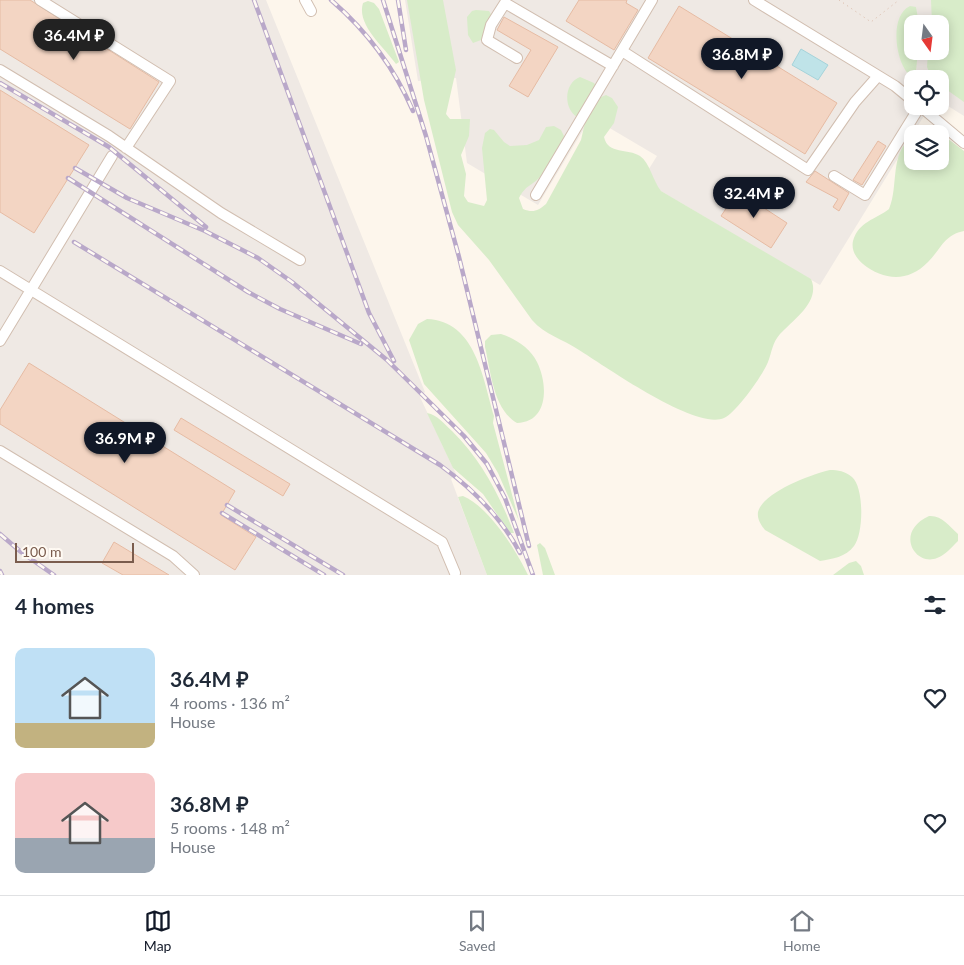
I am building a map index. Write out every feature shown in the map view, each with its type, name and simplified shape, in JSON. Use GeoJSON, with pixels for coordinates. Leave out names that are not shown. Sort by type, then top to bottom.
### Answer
{"type":"FeatureCollection","features":[{"type":"Feature","properties":{"kind":"street"},"geometry":{"type":"LineString","coordinates":[[40,0],[170,81],[126,148]]}},
{"type":"Feature","properties":{"kind":"street"},"geometry":{"type":"LineString","coordinates":[[304,0],[310,11]]}},
{"type":"Feature","properties":{"kind":"street"},"geometry":{"type":"LineString","coordinates":[[536,195],[652,0]]}},
{"type":"Feature","properties":{"kind":"street"},"geometry":{"type":"LineString","coordinates":[[754,0],[904,93]]}},
{"type":"Feature","properties":{"kind":"street"},"geometry":{"type":"LineString","coordinates":[[518,58],[487,40],[491,25],[502,1],[613,66]]}},
{"type":"Feature","properties":{"kind":"street"},"geometry":{"type":"LineString","coordinates":[[622,51],[808,170],[855,102],[878,76]]}},
{"type":"Feature","properties":{"kind":"street"},"geometry":{"type":"LineString","coordinates":[[0,70],[126,148],[221,213],[300,260]]}},
{"type":"Feature","properties":{"kind":"street"},"geometry":{"type":"LineString","coordinates":[[834,176],[865,195],[914,115]]}},
{"type":"Feature","properties":{"kind":"street"},"geometry":{"type":"LineString","coordinates":[[931,115],[964,143]]}},
{"type":"Feature","properties":{"kind":"street"},"geometry":{"type":"LineString","coordinates":[[0,341],[112,156]]}},
{"type":"Feature","properties":{"kind":"street"},"geometry":{"type":"LineString","coordinates":[[0,271],[442,542],[455,573]]}},
{"type":"Feature","properties":{"kind":"street"},"geometry":{"type":"LineString","coordinates":[[0,451],[173,556],[182,571],[194,575]]}},
{"type":"Feature","properties":{"kind":"path"},"geometry":{"type":"LineString","coordinates":[[839,0],[872,22],[900,0]]}},
{"type":"Feature","properties":{"kind":"shaded area"},"geometry":{"type":"Polygon","coordinates":[[[0,0],[266,0],[425,392],[420,397],[456,474],[451,479],[487,575],[0,575],[0,0]]]}},
{"type":"Feature","properties":{"kind":"shaded area"},"geometry":{"type":"Polygon","coordinates":[[[405,0],[964,0],[964,116],[949,107],[949,70],[904,70],[904,115],[924,115],[918,125],[904,125],[904,148],[820,285],[642,180],[657,156],[591,117],[538,205],[467,163],[456,78],[418,81],[405,0]]]}},
{"type":"Feature","properties":{"kind":"green space"},"geometry":{"type":"Polygon","coordinates":[[[407,0],[443,0],[456,70],[446,114],[450,119],[470,119],[469,136],[461,155],[466,174],[464,196],[468,202],[484,206],[487,200],[482,148],[485,133],[490,129],[494,130],[510,146],[527,145],[539,140],[546,127],[554,126],[561,130],[564,136],[560,147],[543,174],[526,188],[519,198],[523,209],[530,211],[538,210],[546,204],[581,140],[586,118],[599,98],[606,95],[612,98],[618,107],[614,123],[604,137],[606,143],[614,149],[640,156],[646,163],[661,191],[811,279],[813,287],[809,302],[799,316],[777,337],[761,376],[742,402],[729,415],[724,418],[711,419],[693,415],[673,406],[629,382],[537,325],[489,260],[458,225],[452,212],[424,100],[407,0]]]}},
{"type":"Feature","properties":{"kind":"green space"},"geometry":{"type":"Polygon","coordinates":[[[931,0],[964,0],[964,102],[949,91],[949,70],[928,70],[927,67],[927,60],[949,60],[949,15],[932,15],[931,0]]]}},
{"type":"Feature","properties":{"kind":"green space"},"geometry":{"type":"Polygon","coordinates":[[[368,1],[374,3],[379,9],[399,62],[396,64],[367,28],[362,11],[363,3],[368,1]]]}},
{"type":"Feature","properties":{"kind":"green space"},"geometry":{"type":"Polygon","coordinates":[[[910,6],[916,7],[917,15],[904,15],[904,60],[917,60],[916,70],[905,70],[898,52],[897,30],[903,11],[910,6]]]}},
{"type":"Feature","properties":{"kind":"green space"},"geometry":{"type":"Polygon","coordinates":[[[472,11],[489,11],[492,16],[481,40],[473,43],[468,35],[467,17],[472,11]]]}},
{"type":"Feature","properties":{"kind":"green space"},"geometry":{"type":"Polygon","coordinates":[[[580,77],[594,83],[596,86],[577,117],[569,108],[567,96],[571,85],[580,77]]]}},
{"type":"Feature","properties":{"kind":"green space"},"geometry":{"type":"Polygon","coordinates":[[[949,140],[964,151],[964,231],[947,239],[920,269],[904,276],[895,277],[879,273],[863,264],[853,251],[853,241],[863,225],[889,209],[900,152],[904,146],[904,170],[949,170],[949,140]]]}},
{"type":"Feature","properties":{"kind":"green space"},"geometry":{"type":"Polygon","coordinates":[[[427,319],[443,322],[457,330],[475,354],[494,416],[493,423],[519,521],[498,473],[486,453],[424,384],[409,340],[418,324],[427,319]]]}},
{"type":"Feature","properties":{"kind":"green space"},"geometry":{"type":"Polygon","coordinates":[[[501,334],[512,338],[527,348],[541,371],[544,391],[543,400],[535,416],[527,421],[517,423],[509,417],[503,409],[494,389],[485,341],[491,335],[501,334]]]}},
{"type":"Feature","properties":{"kind":"green space"},"geometry":{"type":"Polygon","coordinates":[[[427,413],[441,420],[463,442],[481,466],[496,491],[514,533],[510,533],[483,494],[453,468],[427,413]]]}},
{"type":"Feature","properties":{"kind":"green space"},"geometry":{"type":"Polygon","coordinates":[[[830,470],[847,473],[856,482],[861,500],[860,531],[854,546],[847,553],[820,561],[765,530],[759,519],[758,512],[762,505],[778,491],[812,475],[830,470]]]}},
{"type":"Feature","properties":{"kind":"green space"},"geometry":{"type":"Polygon","coordinates":[[[463,496],[482,509],[492,519],[509,542],[528,575],[487,575],[458,497],[463,496]]]}},
{"type":"Feature","properties":{"kind":"green space"},"geometry":{"type":"Polygon","coordinates":[[[929,516],[938,517],[945,522],[958,534],[958,541],[943,555],[929,559],[916,553],[910,539],[912,531],[918,523],[929,516]]]}},
{"type":"Feature","properties":{"kind":"green space"},"geometry":{"type":"Polygon","coordinates":[[[540,543],[545,548],[555,575],[543,575],[537,545],[540,543]]]}},
{"type":"Feature","properties":{"kind":"green space"},"geometry":{"type":"Polygon","coordinates":[[[856,561],[861,566],[864,575],[833,575],[849,563],[856,561]]]}},
{"type":"Feature","properties":{"kind":"water"},"geometry":{"type":"Polygon","coordinates":[[[801,49],[828,65],[818,80],[792,65],[801,49]]]}},
{"type":"Feature","properties":{"kind":"building"},"geometry":{"type":"Polygon","coordinates":[[[0,0],[30,0],[159,82],[130,129],[0,49],[0,0]]]}},
{"type":"Feature","properties":{"kind":"building"},"geometry":{"type":"Polygon","coordinates":[[[579,0],[627,0],[626,3],[638,10],[614,50],[566,21],[579,0]]]}},
{"type":"Feature","properties":{"kind":"building"},"geometry":{"type":"Polygon","coordinates":[[[679,6],[837,103],[805,154],[648,58],[679,6]]]}},
{"type":"Feature","properties":{"kind":"building"},"geometry":{"type":"Polygon","coordinates":[[[504,17],[558,47],[528,97],[509,86],[531,50],[497,30],[504,17]]]}},
{"type":"Feature","properties":{"kind":"building"},"geometry":{"type":"Polygon","coordinates":[[[0,90],[89,145],[34,233],[0,212],[0,90]]]}},
{"type":"Feature","properties":{"kind":"building"},"geometry":{"type":"Polygon","coordinates":[[[878,141],[886,146],[862,185],[853,180],[878,141]]]}},
{"type":"Feature","properties":{"kind":"building"},"geometry":{"type":"Polygon","coordinates":[[[815,171],[849,193],[839,211],[833,207],[838,199],[806,182],[815,171]]]}},
{"type":"Feature","properties":{"kind":"building"},"geometry":{"type":"Polygon","coordinates":[[[738,191],[787,223],[771,248],[721,216],[738,191]]]}},
{"type":"Feature","properties":{"kind":"building"},"geometry":{"type":"Polygon","coordinates":[[[29,363],[235,491],[221,515],[256,537],[235,570],[0,424],[0,410],[29,363]]]}},
{"type":"Feature","properties":{"kind":"building"},"geometry":{"type":"Polygon","coordinates":[[[181,418],[290,484],[283,496],[174,430],[181,418]]]}},
{"type":"Feature","properties":{"kind":"building"},"geometry":{"type":"Polygon","coordinates":[[[114,542],[169,575],[123,575],[102,563],[114,542]]]}},
{"type":"Feature","properties":{"kind":"railway"},"geometry":{"type":"LineString","coordinates":[[254,0],[369,313],[394,361]]}},
{"type":"Feature","properties":{"kind":"railway"},"geometry":{"type":"LineString","coordinates":[[331,0],[368,37],[397,79],[413,111]]}},
{"type":"Feature","properties":{"kind":"railway"},"geometry":{"type":"LineString","coordinates":[[383,0],[426,136],[459,257],[529,546]]}},
{"type":"Feature","properties":{"kind":"railway"},"geometry":{"type":"LineString","coordinates":[[398,0],[406,50]]}},
{"type":"Feature","properties":{"kind":"railway"},"geometry":{"type":"LineString","coordinates":[[0,83],[109,147],[206,227]]}},
{"type":"Feature","properties":{"kind":"railway"},"geometry":{"type":"LineString","coordinates":[[75,168],[127,198],[205,231],[258,258],[292,282],[387,360],[464,436],[487,464],[505,498],[533,575]]}},
{"type":"Feature","properties":{"kind":"railway"},"geometry":{"type":"LineString","coordinates":[[68,178],[248,292],[280,309],[361,344]]}},
{"type":"Feature","properties":{"kind":"railway"},"geometry":{"type":"LineString","coordinates":[[74,242],[440,465],[485,504],[504,527],[520,553]]}},
{"type":"Feature","properties":{"kind":"railway"},"geometry":{"type":"LineString","coordinates":[[227,505],[343,575]]}},
{"type":"Feature","properties":{"kind":"railway"},"geometry":{"type":"LineString","coordinates":[[222,513],[324,575]]}},
{"type":"Feature","properties":{"kind":"railway"},"geometry":{"type":"LineString","coordinates":[[0,534],[21,552],[54,575]]}},
{"type":"Feature","properties":{"kind":"railway"},"geometry":{"type":"LineString","coordinates":[[0,571],[2,575]]}}]}
